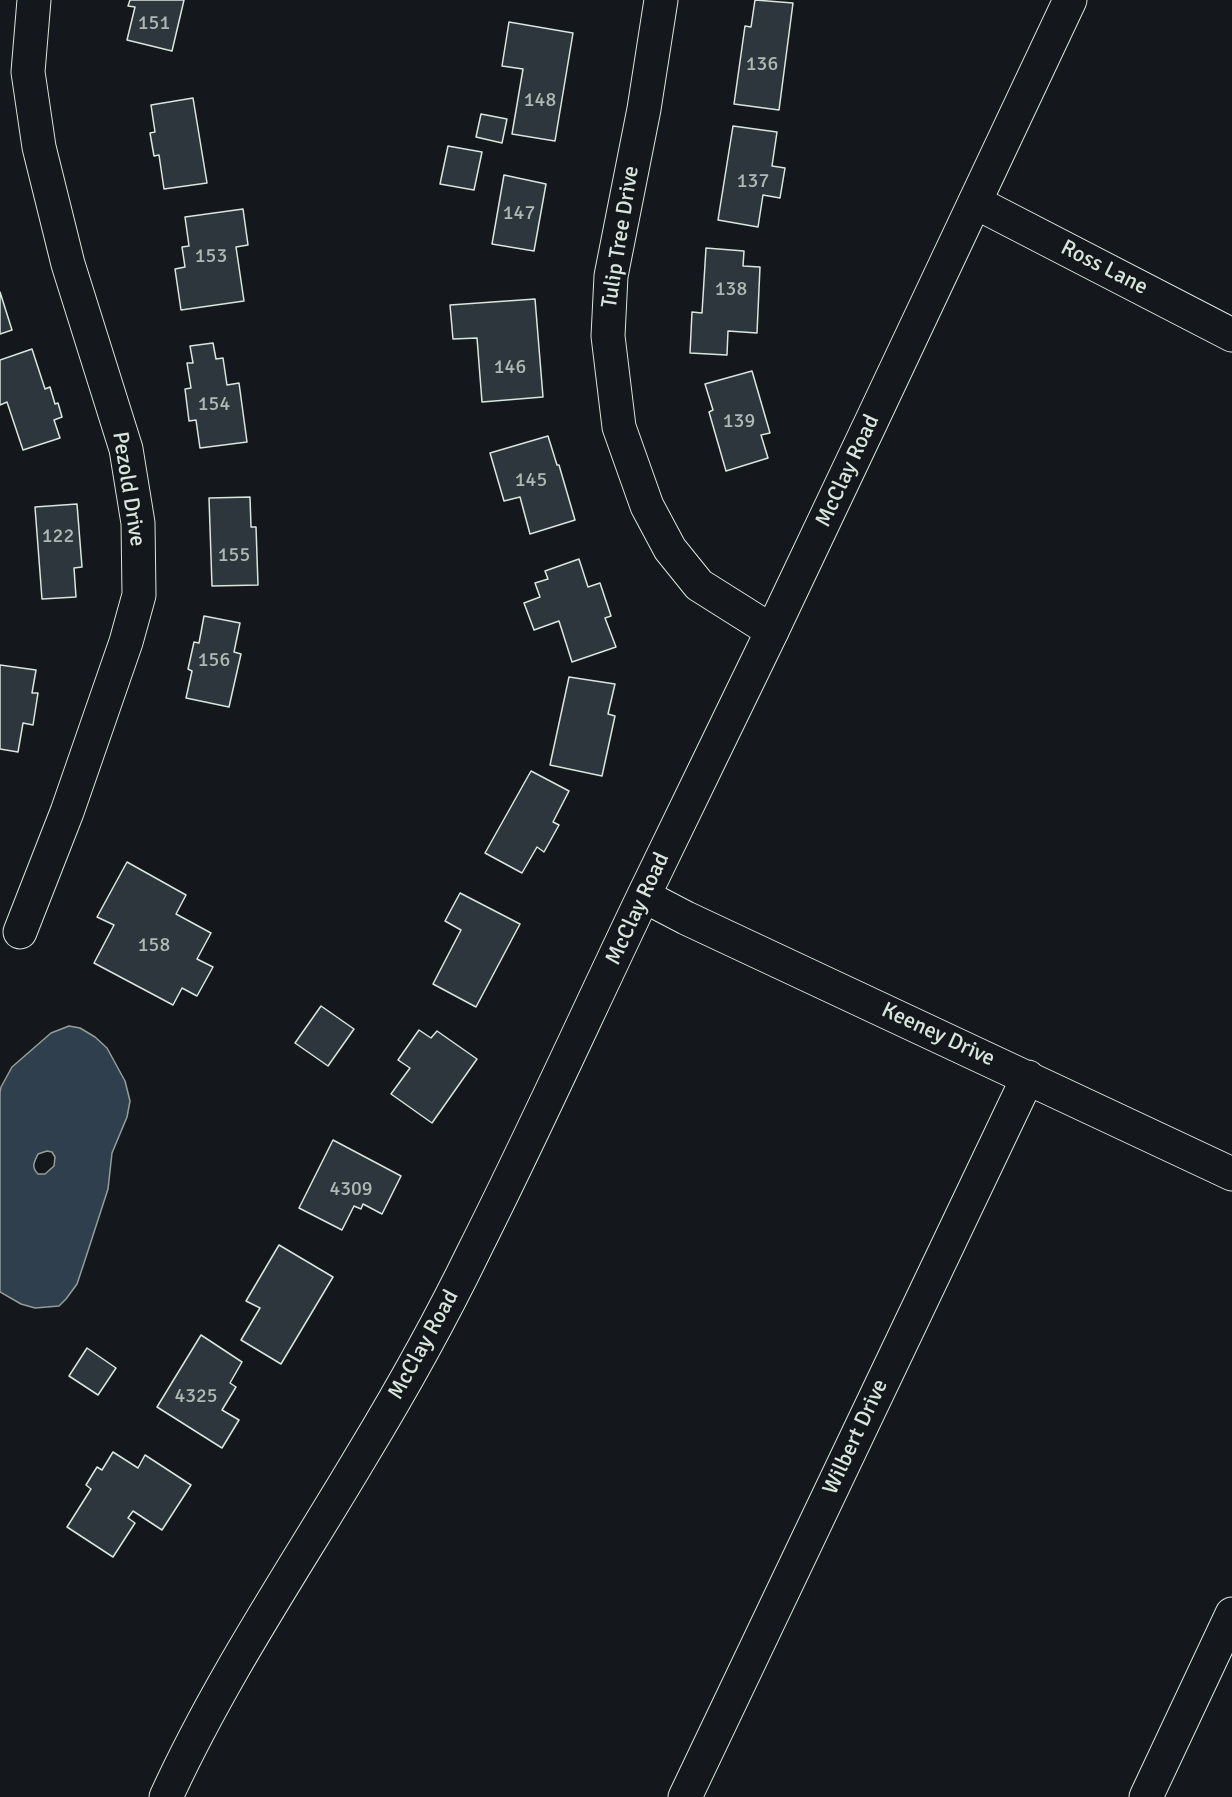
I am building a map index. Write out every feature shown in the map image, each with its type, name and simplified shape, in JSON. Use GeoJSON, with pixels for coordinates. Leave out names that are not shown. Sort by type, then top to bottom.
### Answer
{"type":"FeatureCollection","features":[{"type":"Feature","properties":{"kind":"street","name":"Pezold Drive"},"geometry":{"type":"LineString","coordinates":[[20,932],[67,812],[126,642],[139,595],[138,523],[126,449],[68,264],[39,147],[28,72],[34,0]]}},
{"type":"Feature","properties":{"kind":"street","name":"Tulip Tree Drive"},"geometry":{"type":"LineString","coordinates":[[661,0],[644,109],[611,276],[608,336],[619,427],[647,506],[670,549],[699,585],[772,631]]}},
{"type":"Feature","properties":{"kind":"street","name":"McClay Road"},"geometry":{"type":"LineString","coordinates":[[166,1797],[188,1749],[233,1668],[419,1358],[474,1252],[772,631],[1070,0]]}},
{"type":"Feature","properties":{"kind":"street","name":"Ross Lane"},"geometry":{"type":"LineString","coordinates":[[975,202],[1232,335]]}},
{"type":"Feature","properties":{"kind":"street","name":"Keeney Drive"},"geometry":{"type":"LineString","coordinates":[[644,896],[686,918],[1232,1174]]}},
{"type":"Feature","properties":{"kind":"street","name":"Wilbert Drive"},"geometry":{"type":"LineString","coordinates":[[684,1797],[1028,1077]]}},
{"type":"Feature","properties":{"kind":"street"},"geometry":{"type":"LineString","coordinates":[[1146,1797],[1232,1614]]}},
{"type":"Feature","properties":{"kind":"water"},"geometry":{"type":"Polygon","coordinates":[[[69,1026],[80,1028],[95,1037],[107,1048],[125,1081],[130,1101],[127,1117],[112,1153],[108,1189],[77,1284],[59,1306],[35,1308],[21,1304],[0,1292],[0,1093],[12,1067],[51,1033],[69,1026]],[[52,1152],[38,1154],[34,1167],[38,1174],[45,1174],[54,1166],[55,1157],[52,1152]]]}},
{"type":"Feature","properties":{"kind":"building"},"geometry":{"type":"Polygon","coordinates":[[[130,0],[184,0],[172,51],[127,40],[135,7],[128,6],[130,0]]]}},
{"type":"Feature","properties":{"kind":"building"},"geometry":{"type":"Polygon","coordinates":[[[755,0],[793,3],[779,110],[734,104],[745,26],[751,27],[755,0]]]}},
{"type":"Feature","properties":{"kind":"building"},"geometry":{"type":"Polygon","coordinates":[[[509,22],[573,33],[555,141],[512,134],[523,69],[502,66],[509,22]]]}},
{"type":"Feature","properties":{"kind":"building"},"geometry":{"type":"Polygon","coordinates":[[[193,98],[207,183],[164,189],[159,155],[154,156],[150,133],[155,132],[151,105],[193,98]]]}},
{"type":"Feature","properties":{"kind":"building"},"geometry":{"type":"Polygon","coordinates":[[[481,114],[507,119],[502,143],[476,137],[481,114]]]}},
{"type":"Feature","properties":{"kind":"building"},"geometry":{"type":"Polygon","coordinates":[[[733,126],[777,132],[772,166],[785,168],[780,198],[763,195],[758,227],[718,220],[733,126]]]}},
{"type":"Feature","properties":{"kind":"building"},"geometry":{"type":"Polygon","coordinates":[[[448,146],[482,152],[474,190],[440,184],[448,146]]]}},
{"type":"Feature","properties":{"kind":"building"},"geometry":{"type":"Polygon","coordinates":[[[504,175],[546,184],[534,251],[492,244],[504,175]]]}},
{"type":"Feature","properties":{"kind":"building"},"geometry":{"type":"Polygon","coordinates":[[[243,209],[248,245],[236,247],[244,301],[181,310],[175,269],[185,267],[182,247],[189,246],[185,217],[243,209]]]}},
{"type":"Feature","properties":{"kind":"building"},"geometry":{"type":"Polygon","coordinates":[[[706,248],[744,251],[743,266],[760,267],[757,333],[728,331],[727,355],[690,353],[692,312],[702,313],[706,248]]]}},
{"type":"Feature","properties":{"kind":"building"},"geometry":{"type":"Polygon","coordinates":[[[0,292],[12,330],[0,334],[0,292]]]}},
{"type":"Feature","properties":{"kind":"building"},"geometry":{"type":"Polygon","coordinates":[[[535,299],[543,397],[482,402],[477,338],[453,339],[450,305],[535,299]]]}},
{"type":"Feature","properties":{"kind":"building"},"geometry":{"type":"Polygon","coordinates":[[[213,343],[216,359],[223,358],[227,385],[239,383],[247,442],[200,448],[196,420],[189,421],[185,389],[191,388],[187,363],[193,363],[190,346],[213,343]]]}},
{"type":"Feature","properties":{"kind":"building"},"geometry":{"type":"Polygon","coordinates":[[[32,349],[45,389],[50,387],[62,417],[54,420],[60,438],[23,450],[7,402],[0,405],[0,360],[32,349]]]}},
{"type":"Feature","properties":{"kind":"building"},"geometry":{"type":"Polygon","coordinates":[[[752,371],[770,433],[761,435],[768,458],[726,471],[709,412],[713,410],[705,384],[752,371]]]}},
{"type":"Feature","properties":{"kind":"building"},"geometry":{"type":"Polygon","coordinates":[[[548,436],[575,520],[530,534],[520,497],[504,501],[490,453],[548,436]]]}},
{"type":"Feature","properties":{"kind":"building"},"geometry":{"type":"Polygon","coordinates":[[[250,497],[251,527],[256,527],[258,585],[212,586],[209,498],[250,497]]]}},
{"type":"Feature","properties":{"kind":"building"},"geometry":{"type":"Polygon","coordinates":[[[77,504],[82,567],[74,568],[76,597],[42,599],[35,507],[77,504]]]}},
{"type":"Feature","properties":{"kind":"building"},"geometry":{"type":"Polygon","coordinates":[[[579,559],[588,587],[600,583],[611,616],[605,618],[616,647],[572,662],[559,621],[534,630],[524,603],[540,597],[535,583],[548,579],[545,571],[579,559]]]}},
{"type":"Feature","properties":{"kind":"building"},"geometry":{"type":"Polygon","coordinates":[[[204,616],[240,623],[234,652],[241,654],[229,707],[186,698],[192,671],[188,669],[194,642],[199,643],[204,616]]]}},
{"type":"Feature","properties":{"kind":"building"},"geometry":{"type":"Polygon","coordinates":[[[0,665],[36,670],[32,693],[38,693],[33,725],[23,723],[18,752],[0,749],[0,665]]]}},
{"type":"Feature","properties":{"kind":"building"},"geometry":{"type":"Polygon","coordinates":[[[569,677],[615,684],[608,714],[615,716],[602,776],[550,765],[569,677]]]}},
{"type":"Feature","properties":{"kind":"building"},"geometry":{"type":"Polygon","coordinates":[[[531,771],[569,791],[553,822],[559,825],[544,852],[537,847],[522,873],[485,853],[531,771]]]}},
{"type":"Feature","properties":{"kind":"building"},"geometry":{"type":"Polygon","coordinates":[[[127,862],[186,895],[176,914],[211,933],[197,959],[213,967],[197,996],[182,988],[173,1005],[94,963],[114,925],[97,917],[127,862]]]}},
{"type":"Feature","properties":{"kind":"building"},"geometry":{"type":"Polygon","coordinates":[[[460,893],[520,924],[476,1007],[433,984],[461,930],[445,921],[460,893]]]}},
{"type":"Feature","properties":{"kind":"building"},"geometry":{"type":"Polygon","coordinates":[[[321,1006],[354,1029],[328,1066],[295,1043],[321,1006]]]}},
{"type":"Feature","properties":{"kind":"building"},"geometry":{"type":"Polygon","coordinates":[[[419,1030],[431,1038],[437,1031],[477,1059],[432,1123],[391,1094],[410,1068],[398,1060],[419,1030]]]}},
{"type":"Feature","properties":{"kind":"building"},"geometry":{"type":"Polygon","coordinates":[[[333,1140],[401,1176],[382,1214],[363,1204],[361,1209],[354,1206],[342,1230],[299,1208],[333,1140]]]}},
{"type":"Feature","properties":{"kind":"building"},"geometry":{"type":"Polygon","coordinates":[[[279,1245],[333,1277],[281,1364],[241,1340],[260,1308],[246,1301],[279,1245]]]}},
{"type":"Feature","properties":{"kind":"building"},"geometry":{"type":"Polygon","coordinates":[[[201,1335],[242,1362],[230,1383],[236,1387],[222,1410],[239,1420],[222,1448],[157,1407],[201,1335]]]}},
{"type":"Feature","properties":{"kind":"building"},"geometry":{"type":"Polygon","coordinates":[[[87,1348],[116,1368],[98,1395],[69,1376],[87,1348]]]}},
{"type":"Feature","properties":{"kind":"building"},"geometry":{"type":"Polygon","coordinates":[[[113,1452],[138,1468],[145,1455],[191,1485],[162,1530],[133,1511],[128,1518],[135,1523],[113,1557],[67,1527],[91,1489],[86,1485],[97,1467],[102,1470],[113,1452]]]}}]}
